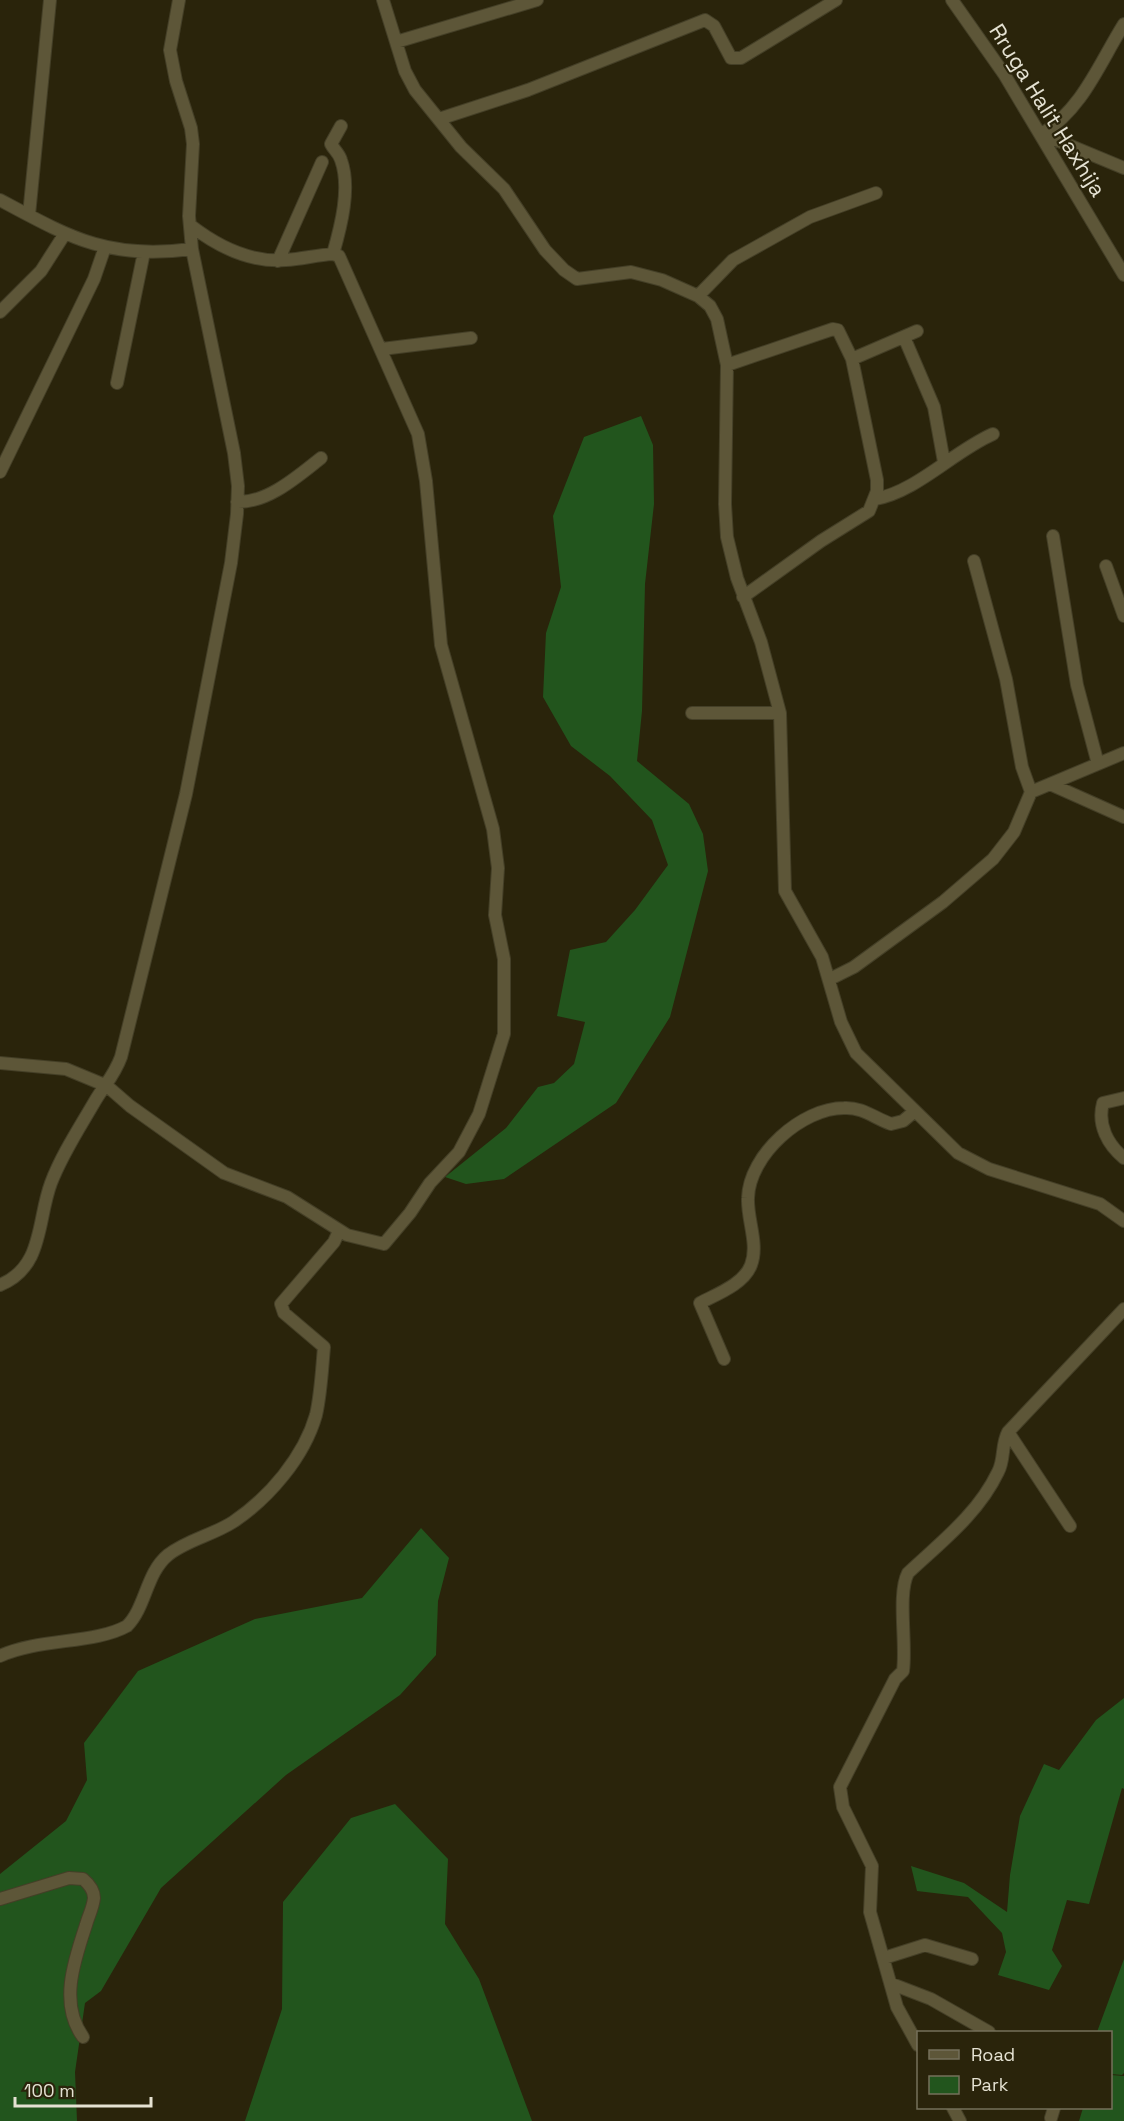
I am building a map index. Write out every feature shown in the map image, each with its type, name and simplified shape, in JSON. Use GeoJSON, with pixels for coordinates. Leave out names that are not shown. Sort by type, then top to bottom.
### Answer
{"type":"FeatureCollection","features":[{"type":"Feature","properties":{"kind":"street"},"geometry":{"type":"LineString","coordinates":[[29,215],[51,0]]}},
{"type":"Feature","properties":{"kind":"street"},"geometry":{"type":"LineString","coordinates":[[0,1285],[17,1275],[31,1258],[39,1239],[52,1182],[96,1100],[113,1078],[121,1057],[174,850],[231,563],[237,502],[234,453],[192,249],[190,225],[191,128],[174,73],[170,50],[180,0]]}},
{"type":"Feature","properties":{"kind":"street"},"geometry":{"type":"LineString","coordinates":[[383,0],[409,81],[461,147],[504,189],[545,250],[570,276],[586,279],[631,272],[662,280],[698,296],[710,306],[717,319],[728,365],[725,515],[731,555],[743,597],[761,642],[780,713],[785,891],[822,957],[841,1022],[856,1053],[946,1144],[970,1160],[989,1169],[1100,1204],[1124,1221]]}},
{"type":"Feature","properties":{"kind":"street"},"geometry":{"type":"LineString","coordinates":[[396,42],[537,0]]}},
{"type":"Feature","properties":{"kind":"street"},"geometry":{"type":"LineString","coordinates":[[439,119],[528,90],[705,20],[714,26],[731,58],[741,58],[836,0]]}},
{"type":"Feature","properties":{"kind":"street","name":"Rruga Halit Haxhija"},"geometry":{"type":"LineString","coordinates":[[951,0],[990,51],[1042,134],[1124,275]]}},
{"type":"Feature","properties":{"kind":"street"},"geometry":{"type":"LineString","coordinates":[[1042,134],[1056,125],[1079,100],[1124,24]]}},
{"type":"Feature","properties":{"kind":"street"},"geometry":{"type":"LineString","coordinates":[[333,254],[342,218],[344,192],[343,167],[331,144],[341,126]]}},
{"type":"Feature","properties":{"kind":"street"},"geometry":{"type":"LineString","coordinates":[[1042,134],[1124,168]]}},
{"type":"Feature","properties":{"kind":"street"},"geometry":{"type":"LineString","coordinates":[[278,261],[322,162]]}},
{"type":"Feature","properties":{"kind":"street"},"geometry":{"type":"LineString","coordinates":[[698,296],[733,260],[810,217],[876,193]]}},
{"type":"Feature","properties":{"kind":"street"},"geometry":{"type":"LineString","coordinates":[[0,200],[64,235],[105,247],[144,252],[192,249]]}},
{"type":"Feature","properties":{"kind":"street"},"geometry":{"type":"LineString","coordinates":[[0,1063],[66,1069],[107,1086],[130,1106],[224,1173],[286,1197],[339,1231],[384,1244],[410,1213],[430,1183],[451,1162],[478,1114],[499,1054],[506,1016],[503,945],[495,915],[498,868],[493,829],[441,645],[426,481],[418,434],[341,258],[333,254],[278,261],[234,252],[190,225]]}},
{"type":"Feature","properties":{"kind":"street"},"geometry":{"type":"LineString","coordinates":[[0,312],[42,271],[64,235]]}},
{"type":"Feature","properties":{"kind":"street"},"geometry":{"type":"LineString","coordinates":[[0,472],[94,279],[105,247]]}},
{"type":"Feature","properties":{"kind":"street"},"geometry":{"type":"LineString","coordinates":[[117,383],[144,252]]}},
{"type":"Feature","properties":{"kind":"street"},"geometry":{"type":"LineString","coordinates":[[728,365],[832,329],[841,334],[852,359],[877,480],[875,499],[869,511],[821,541],[743,597]]}},
{"type":"Feature","properties":{"kind":"street"},"geometry":{"type":"LineString","coordinates":[[852,359],[917,331]]}},
{"type":"Feature","properties":{"kind":"street"},"geometry":{"type":"LineString","coordinates":[[904,337],[934,407],[944,462]]}},
{"type":"Feature","properties":{"kind":"street"},"geometry":{"type":"LineString","coordinates":[[382,349],[471,338]]}},
{"type":"Feature","properties":{"kind":"street"},"geometry":{"type":"LineString","coordinates":[[875,499],[893,495],[973,442],[993,434]]}},
{"type":"Feature","properties":{"kind":"street"},"geometry":{"type":"LineString","coordinates":[[237,502],[252,501],[279,488],[321,458]]}},
{"type":"Feature","properties":{"kind":"street"},"geometry":{"type":"LineString","coordinates":[[1053,536],[1077,686],[1098,764]]}},
{"type":"Feature","properties":{"kind":"street"},"geometry":{"type":"LineString","coordinates":[[830,978],[854,967],[944,902],[993,859],[1014,832],[1031,792],[1022,767],[1006,679],[974,561]]}},
{"type":"Feature","properties":{"kind":"street"},"geometry":{"type":"LineString","coordinates":[[1106,566],[1124,616]]}},
{"type":"Feature","properties":{"kind":"street"},"geometry":{"type":"LineString","coordinates":[[692,713],[780,713]]}},
{"type":"Feature","properties":{"kind":"street"},"geometry":{"type":"LineString","coordinates":[[1031,792],[1098,764],[1122,758]]}},
{"type":"Feature","properties":{"kind":"street"},"geometry":{"type":"LineString","coordinates":[[1050,784],[1124,817]]}},
{"type":"Feature","properties":{"kind":"street"},"geometry":{"type":"LineString","coordinates":[[1124,1098],[1103,1103],[1101,1111],[1108,1142],[1124,1158]]}},
{"type":"Feature","properties":{"kind":"street"},"geometry":{"type":"LineString","coordinates":[[724,1359],[700,1303],[729,1288],[750,1268],[753,1245],[748,1198],[760,1160],[788,1131],[827,1111],[842,1108],[863,1110],[891,1124],[903,1121],[915,1111]]}},
{"type":"Feature","properties":{"kind":"street"},"geometry":{"type":"LineString","coordinates":[[0,1656],[30,1645],[90,1636],[127,1626],[162,1561],[176,1550],[233,1522],[265,1496],[281,1477],[297,1455],[315,1417],[324,1347],[284,1313],[281,1304],[328,1250],[339,1231]]}},
{"type":"Feature","properties":{"kind":"street"},"geometry":{"type":"LineString","coordinates":[[917,2043],[897,2007],[870,1912],[872,1866],[843,1807],[840,1787],[895,1679],[903,1671],[905,1637],[903,1582],[908,1573],[953,1532],[981,1500],[1000,1469],[1004,1439],[1008,1432],[1124,1309]]}},
{"type":"Feature","properties":{"kind":"street"},"geometry":{"type":"LineString","coordinates":[[1008,1432],[1070,1526]]}},
{"type":"Feature","properties":{"kind":"street"},"geometry":{"type":"LineString","coordinates":[[0,1899],[69,1878],[83,1879],[92,1889],[93,1904],[77,1952],[70,1989],[74,2021],[83,2037]]}},
{"type":"Feature","properties":{"kind":"street"},"geometry":{"type":"LineString","coordinates":[[884,1958],[925,1945],[972,1959]]}},
{"type":"Feature","properties":{"kind":"street"},"geometry":{"type":"LineString","coordinates":[[892,1984],[931,2000],[988,2031]]}},
{"type":"Feature","properties":{"kind":"green space"},"geometry":{"type":"Polygon","coordinates":[[[641,416],[653,445],[654,504],[645,584],[642,711],[637,761],[689,804],[703,834],[708,871],[670,1017],[616,1103],[504,1179],[466,1184],[445,1177],[506,1128],[538,1087],[554,1083],[574,1064],[585,1022],[557,1016],[570,950],[606,942],[635,910],[668,865],[652,820],[610,776],[571,746],[543,697],[546,633],[561,587],[553,516],[584,437],[641,416]]]}},
{"type":"Feature","properties":{"kind":"green space"},"geometry":{"type":"Polygon","coordinates":[[[421,1528],[449,1558],[438,1601],[436,1655],[400,1695],[286,1775],[161,1888],[101,1991],[85,2003],[75,2072],[77,2121],[0,2121],[0,1874],[66,1821],[87,1780],[84,1743],[138,1671],[255,1619],[362,1598],[421,1528]]]}},
{"type":"Feature","properties":{"kind":"green space"},"geometry":{"type":"Polygon","coordinates":[[[1124,1698],[1124,1789],[1122,1788],[1089,1904],[1067,1900],[1052,1950],[1062,1966],[1049,1990],[998,1975],[1006,1952],[1002,1933],[968,1897],[917,1891],[911,1866],[964,1883],[1007,1912],[1010,1875],[1020,1816],[1044,1764],[1059,1770],[1096,1720],[1124,1698]]]}},
{"type":"Feature","properties":{"kind":"green space"},"geometry":{"type":"Polygon","coordinates":[[[395,1804],[448,1859],[445,1924],[479,1979],[532,2121],[245,2121],[282,2009],[283,1902],[351,1818],[395,1804]]]}},
{"type":"Feature","properties":{"kind":"green space"},"geometry":{"type":"Polygon","coordinates":[[[1124,1959],[1124,2073],[1122,2075],[1112,2074],[1112,2031],[1097,2031],[1124,1959]]]}},
{"type":"Feature","properties":{"kind":"green space"},"geometry":{"type":"Polygon","coordinates":[[[1112,2075],[1124,2076],[1124,2121],[1079,2121],[1083,2109],[1112,2109],[1112,2075]]]}}]}
